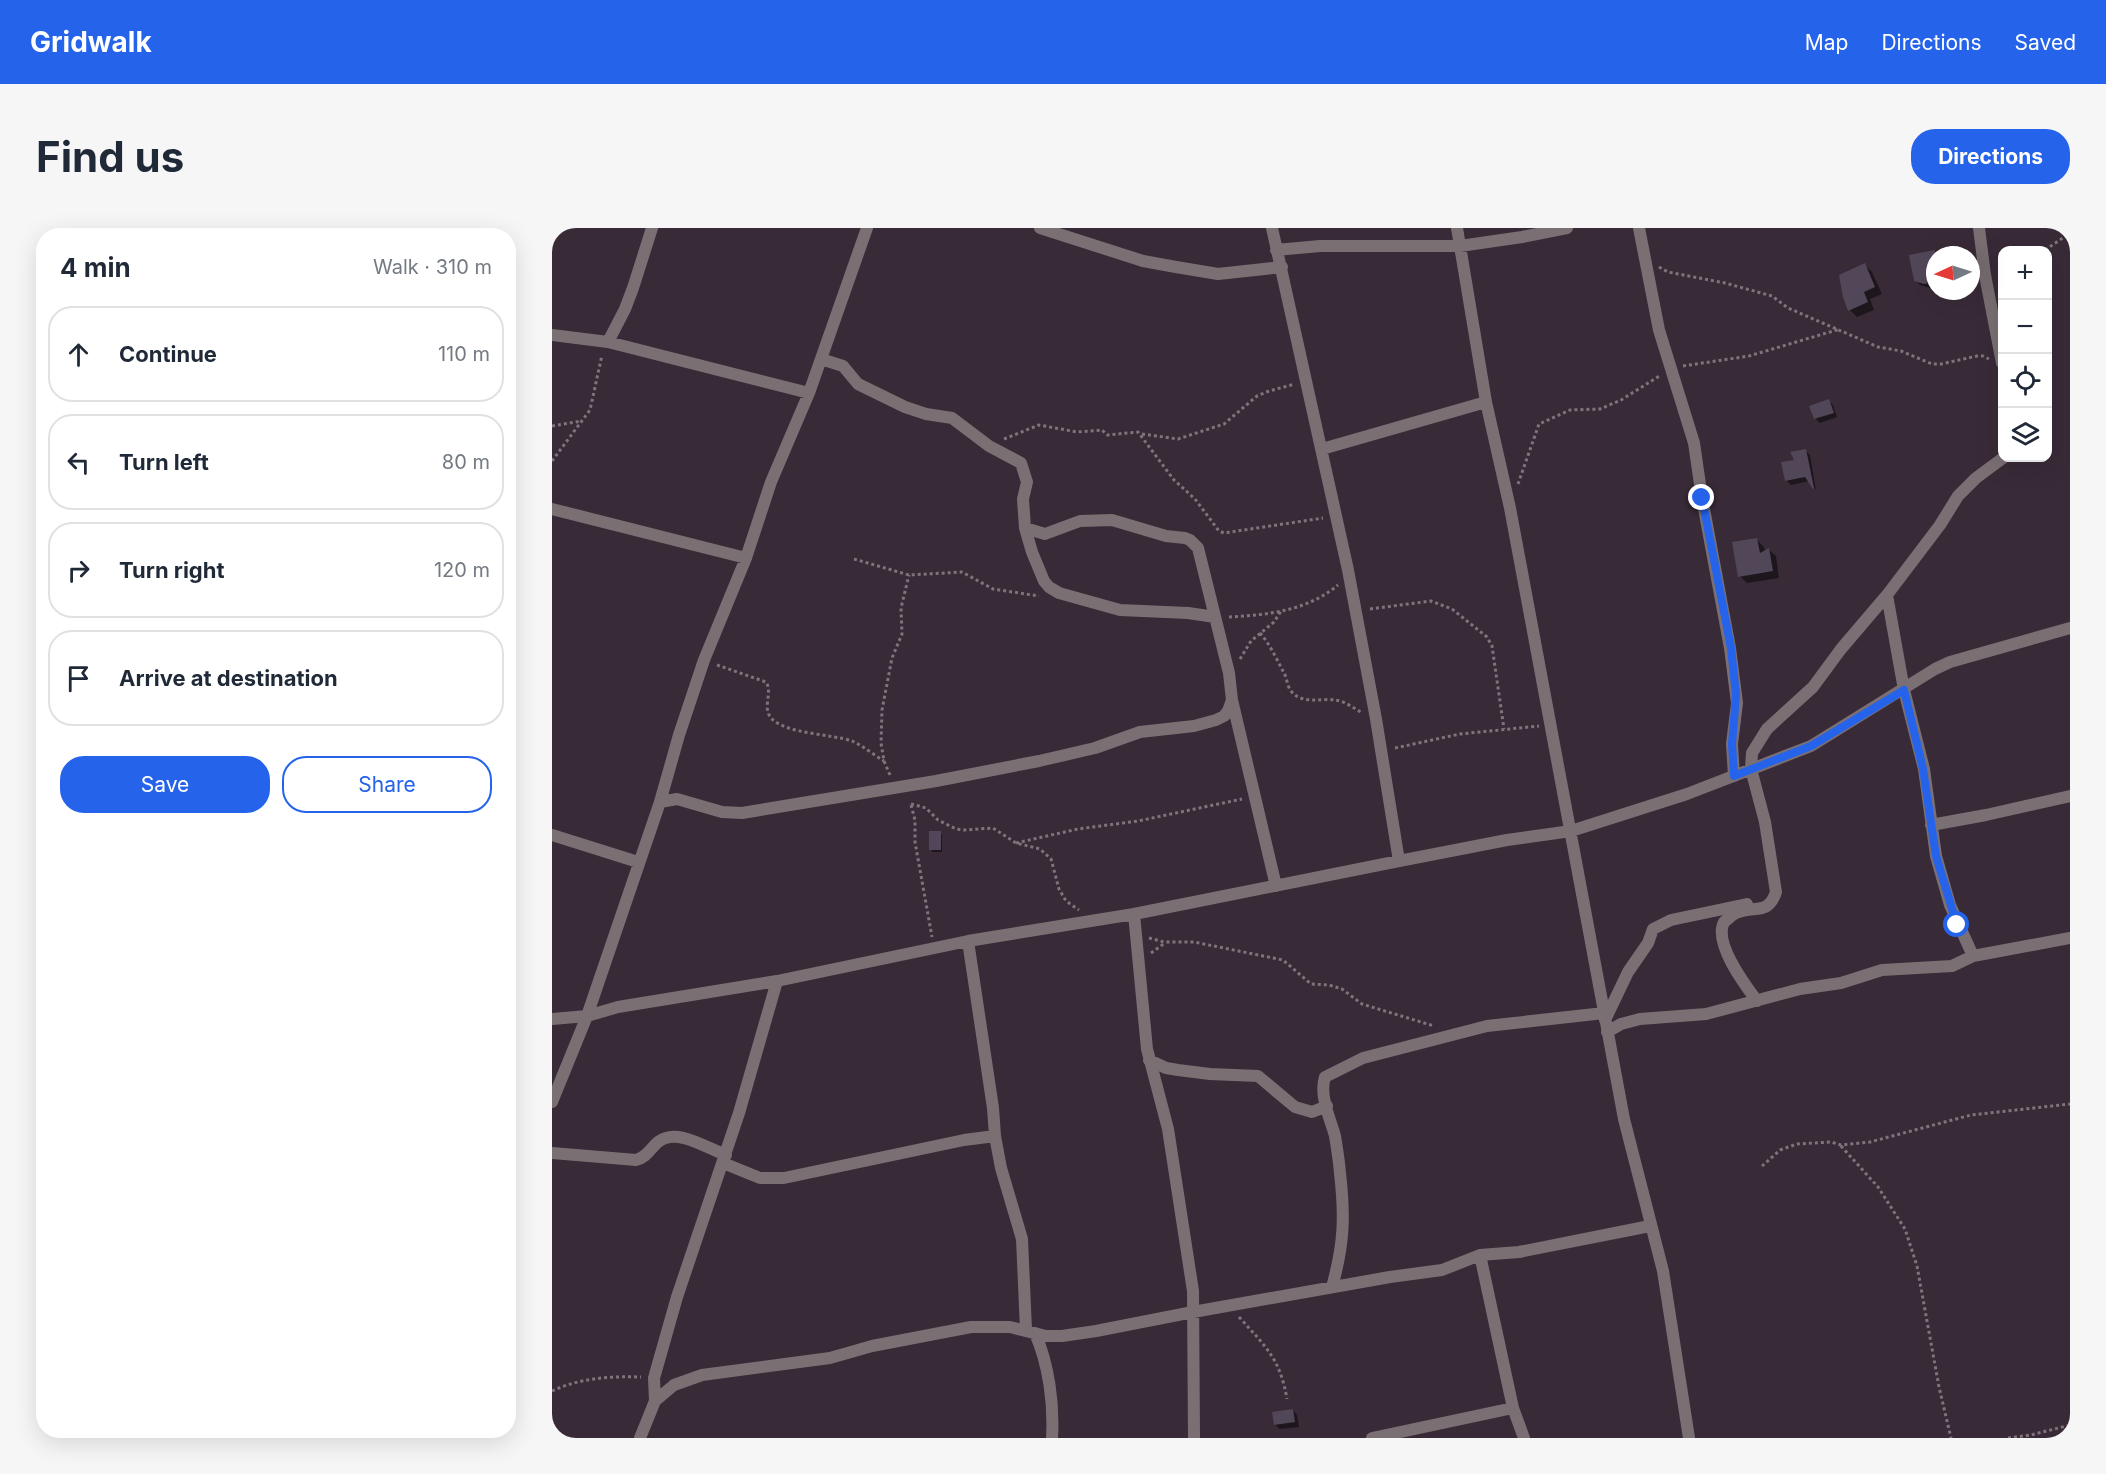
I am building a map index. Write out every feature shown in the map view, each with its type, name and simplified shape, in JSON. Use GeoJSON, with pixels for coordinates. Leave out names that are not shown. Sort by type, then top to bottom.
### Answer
{"type":"FeatureCollection","features":[{"type":"Feature","properties":{"kind":"street"},"geometry":{"type":"LineString","coordinates":[[608,342],[626,309],[652,228]]}},
{"type":"Feature","properties":{"kind":"street"},"geometry":{"type":"LineString","coordinates":[[554,1094],[587,1016],[660,802],[704,660],[746,558],[771,482],[809,393],[867,228]]}},
{"type":"Feature","properties":{"kind":"street"},"geometry":{"type":"LineString","coordinates":[[1040,228],[1143,261],[1218,274],[1282,267]]}},
{"type":"Feature","properties":{"kind":"street"},"geometry":{"type":"LineString","coordinates":[[1272,228],[1348,570],[1376,719],[1399,861]]}},
{"type":"Feature","properties":{"kind":"street"},"geometry":{"type":"LineString","coordinates":[[1457,228],[1486,402],[1509,508],[1624,1119],[1663,1271],[1689,1438]]}},
{"type":"Feature","properties":{"kind":"street"},"geometry":{"type":"LineString","coordinates":[[1276,250],[1320,246],[1460,246],[1567,228]]}},
{"type":"Feature","properties":{"kind":"street"},"geometry":{"type":"LineString","coordinates":[[1639,228],[1659,330],[1694,443],[1702,498],[1731,648],[1737,703],[1732,744],[1734,776]]}},
{"type":"Feature","properties":{"kind":"street"},"geometry":{"type":"LineString","coordinates":[[1979,228],[1998,357]]}},
{"type":"Feature","properties":{"kind":"street"},"geometry":{"type":"LineString","coordinates":[[552,335],[608,342],[809,393]]}},
{"type":"Feature","properties":{"kind":"street"},"geometry":{"type":"LineString","coordinates":[[821,359],[843,366],[858,384],[905,407],[926,414],[952,418],[989,446],[1021,463],[1027,482],[1023,499],[1025,528],[1032,552],[1044,581],[1049,587],[1059,593],[1120,610],[1188,612],[1215,618]]}},
{"type":"Feature","properties":{"kind":"street"},"geometry":{"type":"LineString","coordinates":[[1322,449],[1486,402]]}},
{"type":"Feature","properties":{"kind":"street"},"geometry":{"type":"LineString","coordinates":[[1757,1001],[1737,975],[1722,933],[1722,925],[1737,913],[1765,908],[1773,903],[1776,892],[1773,868],[1751,769],[1752,753],[1767,729],[1813,687],[1840,649],[1887,595],[1940,525],[1958,496],[1976,478],[1998,462]]}},
{"type":"Feature","properties":{"kind":"street"},"geometry":{"type":"LineString","coordinates":[[552,509],[746,558]]}},
{"type":"Feature","properties":{"kind":"street"},"geometry":{"type":"LineString","coordinates":[[1025,528],[1045,534],[1080,521],[1105,520],[1190,540],[1200,554],[1276,886]]}},
{"type":"Feature","properties":{"kind":"street"},"geometry":{"type":"LineString","coordinates":[[1887,595],[1904,690],[1923,769],[1936,856],[1950,905],[1973,956]]}},
{"type":"Feature","properties":{"kind":"street"},"geometry":{"type":"LineString","coordinates":[[552,1019],[587,1016],[618,1007],[777,981],[968,941],[1134,914],[1508,840],[1570,831],[1687,794],[1811,746],[1950,662],[2070,628]]}},
{"type":"Feature","properties":{"kind":"street"},"geometry":{"type":"LineString","coordinates":[[660,802],[677,799],[722,812],[742,813],[898,787],[1060,756],[1107,744],[1126,735],[1140,732],[1194,726],[1224,716],[1232,700]]}},
{"type":"Feature","properties":{"kind":"street"},"geometry":{"type":"LineString","coordinates":[[1931,825],[2070,796]]}},
{"type":"Feature","properties":{"kind":"street"},"geometry":{"type":"LineString","coordinates":[[552,835],[638,862]]}},
{"type":"Feature","properties":{"kind":"street"},"geometry":{"type":"LineString","coordinates":[[1605,1022],[1628,972],[1648,943],[1653,929],[1659,924],[1741,904],[1773,903]]}},
{"type":"Feature","properties":{"kind":"street"},"geometry":{"type":"LineString","coordinates":[[1134,914],[1149,1060],[1168,1129],[1193,1291],[1194,1438]]}},
{"type":"Feature","properties":{"kind":"street"},"geometry":{"type":"LineString","coordinates":[[1332,1287],[1341,1257],[1344,1230],[1335,1138],[1323,1083],[1325,1077],[1363,1058],[1487,1026],[1605,1022],[1621,1024],[1640,1019],[1706,1014],[1800,989],[1841,983],[1882,970],[1952,966],[1973,956],[2070,938]]}},
{"type":"Feature","properties":{"kind":"street"},"geometry":{"type":"LineString","coordinates":[[968,941],[993,1108],[995,1136],[1001,1168],[1022,1239],[1031,1331],[1045,1361],[1051,1404],[1052,1438]]}},
{"type":"Feature","properties":{"kind":"street"},"geometry":{"type":"LineString","coordinates":[[640,1438],[655,1401],[654,1378],[677,1297],[724,1159],[777,981]]}},
{"type":"Feature","properties":{"kind":"street"},"geometry":{"type":"LineString","coordinates":[[1149,1060],[1166,1068],[1178,1070],[1258,1076],[1294,1107],[1311,1112],[1327,1106]]}},
{"type":"Feature","properties":{"kind":"street"},"geometry":{"type":"LineString","coordinates":[[552,1153],[636,1160],[644,1158],[664,1138],[674,1136],[760,1178],[784,1178],[995,1136]]}},
{"type":"Feature","properties":{"kind":"street"},"geometry":{"type":"LineString","coordinates":[[655,1401],[674,1385],[702,1375],[830,1358],[872,1346],[970,1327],[991,1325],[1062,1336],[1332,1287],[1442,1270],[1480,1255],[1530,1250],[1650,1226]]}},
{"type":"Feature","properties":{"kind":"street"},"geometry":{"type":"LineString","coordinates":[[1480,1255],[1513,1408],[1524,1438]]}},
{"type":"Feature","properties":{"kind":"street"},"geometry":{"type":"LineString","coordinates":[[1045,1361],[1054,1344],[1062,1336]]}},
{"type":"Feature","properties":{"kind":"street"},"geometry":{"type":"LineString","coordinates":[[1371,1438],[1513,1408]]}},
{"type":"Feature","properties":{"kind":"path"},"geometry":{"type":"LineString","coordinates":[[2051,246],[2070,233]]}},
{"type":"Feature","properties":{"kind":"path"},"geometry":{"type":"LineString","coordinates":[[1646,261],[1668,272],[1725,283],[1772,296],[1788,308],[1878,347],[1901,351],[1932,364],[1983,356],[1998,363]]}},
{"type":"Feature","properties":{"kind":"path"},"geometry":{"type":"LineString","coordinates":[[1509,508],[1539,424],[1570,410],[1600,409],[1621,400],[1670,368],[1749,356],[1840,329]]}},
{"type":"Feature","properties":{"kind":"path"},"geometry":{"type":"LineString","coordinates":[[552,461],[594,402],[599,364],[608,342]]}},
{"type":"Feature","properties":{"kind":"path"},"geometry":{"type":"LineString","coordinates":[[989,446],[1039,425],[1077,432],[1101,430],[1107,435],[1138,432],[1178,438],[1228,423],[1244,405],[1257,396],[1307,381]]}},
{"type":"Feature","properties":{"kind":"path"},"geometry":{"type":"LineString","coordinates":[[552,426],[582,421]]}},
{"type":"Feature","properties":{"kind":"path"},"geometry":{"type":"LineString","coordinates":[[1142,434],[1174,480],[1195,499],[1219,531],[1224,533],[1336,516]]}},
{"type":"Feature","properties":{"kind":"path"},"geometry":{"type":"LineString","coordinates":[[854,559],[909,575],[962,572],[993,589],[1008,592],[1038,596],[1059,593]]}},
{"type":"Feature","properties":{"kind":"path"},"geometry":{"type":"LineString","coordinates":[[1215,618],[1257,616],[1297,609],[1337,586],[1348,570]]}},
{"type":"Feature","properties":{"kind":"path"},"geometry":{"type":"LineString","coordinates":[[909,575],[901,608],[902,634],[892,658],[880,728],[884,760],[898,787],[911,804],[915,820],[916,849],[933,948]]}},
{"type":"Feature","properties":{"kind":"path"},"geometry":{"type":"LineString","coordinates":[[1356,612],[1423,601],[1431,601],[1452,609],[1487,637],[1492,646],[1504,729]]}},
{"type":"Feature","properties":{"kind":"path"},"geometry":{"type":"LineString","coordinates":[[1229,675],[1251,641],[1274,622],[1281,611]]}},
{"type":"Feature","properties":{"kind":"path"},"geometry":{"type":"LineString","coordinates":[[1260,633],[1286,675],[1289,689],[1293,693],[1311,700],[1336,700],[1376,719]]}},
{"type":"Feature","properties":{"kind":"path"},"geometry":{"type":"LineString","coordinates":[[704,660],[766,682],[769,688],[766,705],[771,718],[779,724],[821,736],[852,741],[884,760]]}},
{"type":"Feature","properties":{"kind":"path"},"geometry":{"type":"LineString","coordinates":[[1381,751],[1460,734],[1550,725]]}},
{"type":"Feature","properties":{"kind":"path"},"geometry":{"type":"LineString","coordinates":[[1016,843],[1078,829],[1138,821],[1255,795]]}},
{"type":"Feature","properties":{"kind":"path"},"geometry":{"type":"LineString","coordinates":[[911,804],[926,808],[938,820],[956,829],[993,828],[1016,843],[1034,846],[1046,853],[1051,860],[1059,889],[1066,902],[1100,919]]}},
{"type":"Feature","properties":{"kind":"path"},"geometry":{"type":"LineString","coordinates":[[1136,930],[1153,940],[1194,942],[1283,960],[1311,984],[1329,985],[1342,989],[1362,1004],[1461,1034]]}},
{"type":"Feature","properties":{"kind":"path"},"geometry":{"type":"LineString","coordinates":[[1762,1167],[1783,1148],[1797,1144],[1832,1142],[1841,1145],[1870,1142],[1971,1115],[2070,1104]]}},
{"type":"Feature","properties":{"kind":"path"},"geometry":{"type":"LineString","coordinates":[[1841,1145],[1878,1187],[1905,1229],[1917,1266],[1939,1387],[1951,1438]]}},
{"type":"Feature","properties":{"kind":"path"},"geometry":{"type":"LineString","coordinates":[[1225,1307],[1237,1314],[1275,1360],[1283,1379],[1287,1399]]}},
{"type":"Feature","properties":{"kind":"path"},"geometry":{"type":"LineString","coordinates":[[552,1391],[574,1382],[600,1377],[654,1378]]}},
{"type":"Feature","properties":{"kind":"path"},"geometry":{"type":"LineString","coordinates":[[2008,1438],[2070,1425]]}},
{"type":"Feature","properties":{"kind":"building"},"geometry":{"type":"Polygon","coordinates":[[[1926,252],[1926,284],[1914,281],[1909,255],[1926,252]]]}},
{"type":"Feature","properties":{"kind":"building"},"geometry":{"type":"Polygon","coordinates":[[[1865,263],[1875,287],[1864,292],[1868,302],[1848,311],[1839,275],[1865,263]]]}},
{"type":"Feature","properties":{"kind":"building"},"geometry":{"type":"Polygon","coordinates":[[[1829,399],[1834,413],[1814,419],[1809,406],[1829,399]]]}},
{"type":"Feature","properties":{"kind":"building"},"geometry":{"type":"Polygon","coordinates":[[[1806,449],[1813,489],[1805,477],[1785,481],[1781,462],[1794,460],[1790,452],[1806,449]]]}},
{"type":"Feature","properties":{"kind":"building"},"geometry":{"type":"Polygon","coordinates":[[[1757,538],[1760,553],[1769,548],[1773,571],[1738,577],[1732,542],[1757,538]]]}},
{"type":"Feature","properties":{"kind":"building"},"geometry":{"type":"Polygon","coordinates":[[[929,831],[941,831],[941,850],[929,850],[929,831]]]}},
{"type":"Feature","properties":{"kind":"building"},"geometry":{"type":"Polygon","coordinates":[[[1293,1409],[1295,1422],[1274,1425],[1272,1412],[1293,1409]]]}},
{"type":"Feature","properties":{"kind":"route"},"geometry":{"type":"LineString","coordinates":[[1702,498],[1731,648],[1737,703],[1732,744],[1734,776],[1811,746],[1904,690],[1923,769],[1936,856],[1957,925]]}}]}
